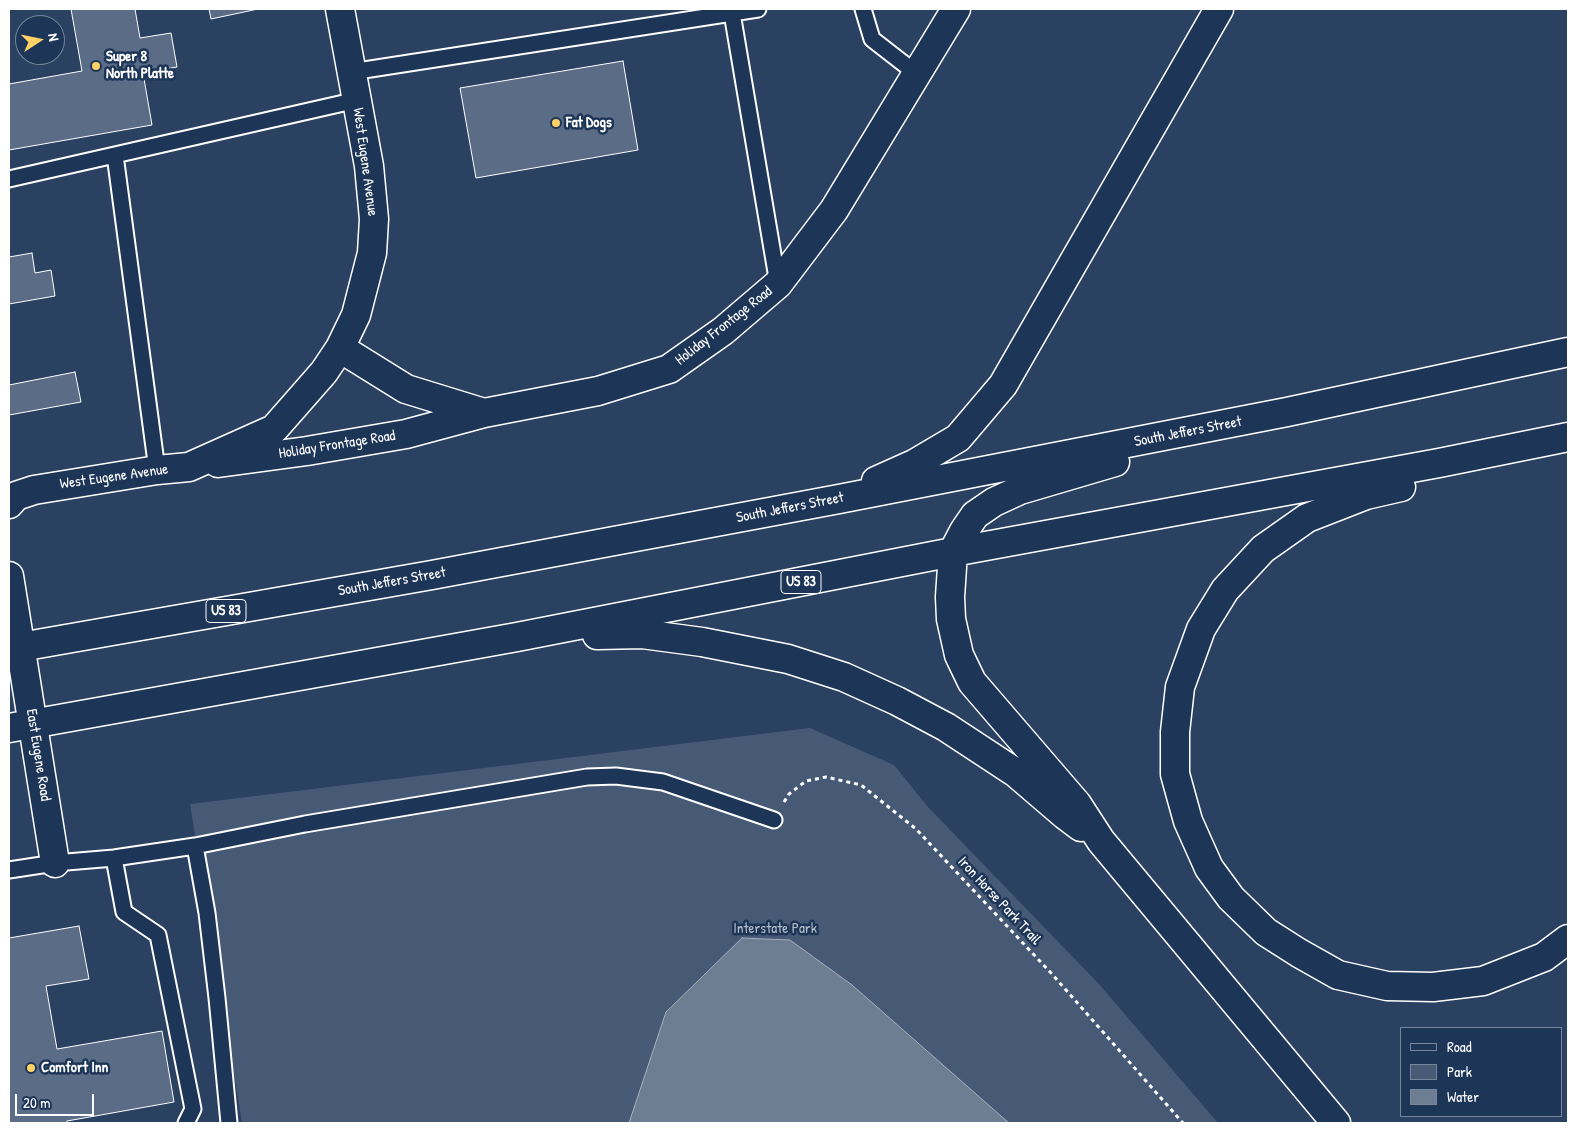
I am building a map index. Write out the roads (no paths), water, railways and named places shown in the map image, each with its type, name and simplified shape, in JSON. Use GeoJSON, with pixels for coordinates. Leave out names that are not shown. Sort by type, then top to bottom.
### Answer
{"type":"FeatureCollection","features":[{"type":"Feature","properties":{"kind":"main road","name":"West Eugene Avenue"},"geometry":{"type":"LineString","coordinates":[[9,504],[16,496],[34,490],[157,470],[189,467],[274,429],[324,372],[340,348],[356,315],[372,253],[374,219],[370,174],[340,9]]}},
{"type":"Feature","properties":{"kind":"main road","name":"Holiday Frontage Road"},"geometry":{"type":"LineString","coordinates":[[189,467],[307,451],[406,434],[484,413],[598,390],[670,369],[723,331],[778,284],[834,210],[956,9]]}},
{"type":"Feature","properties":{"kind":"main road"},"geometry":{"type":"LineString","coordinates":[[838,499],[914,464],[958,438],[1003,385],[1218,9]]}},
{"type":"Feature","properties":{"kind":"main road","name":"Holiday Frontage Road"},"geometry":{"type":"LineString","coordinates":[[340,348],[406,389],[484,413]]}},
{"type":"Feature","properties":{"kind":"main road","name":"South Jeffers Street"},"geometry":{"type":"LineString","coordinates":[[15,648],[432,575],[838,499],[1288,412],[1568,352]]}},
{"type":"Feature","properties":{"kind":"main road"},"geometry":{"type":"LineString","coordinates":[[1288,412],[1066,476],[1005,496],[984,507],[975,515],[953,552],[950,597],[951,619],[959,655],[972,682],[1077,804],[1101,840],[1336,1123]]}},
{"type":"Feature","properties":{"kind":"main road"},"geometry":{"type":"LineString","coordinates":[[1568,438],[1450,475],[1358,498],[1306,518],[1262,550],[1225,590],[1201,629],[1180,686],[1175,732],[1175,774],[1188,821],[1209,868],[1231,898],[1266,932],[1299,954],[1338,975],[1387,986],[1433,987],[1483,981],[1544,957],[1568,939]]}},
{"type":"Feature","properties":{"kind":"main road","name":"US 83"},"geometry":{"type":"LineString","coordinates":[[21,726],[517,637],[953,552],[1568,438]]}},
{"type":"Feature","properties":{"kind":"main road"},"geometry":{"type":"LineString","coordinates":[[9,576],[15,648]]}},
{"type":"Feature","properties":{"kind":"main road"},"geometry":{"type":"LineString","coordinates":[[517,637],[618,634],[671,637],[729,646],[788,659],[844,677],[897,701],[946,727],[1016,773],[1065,815],[1101,840]]}},
{"type":"Feature","properties":{"kind":"main road","name":"East Eugene Road"},"geometry":{"type":"LineString","coordinates":[[15,648],[21,726],[55,863]]}},
{"type":"Feature","properties":{"kind":"lane"},"geometry":{"type":"LineString","coordinates":[[351,72],[758,9]]}},
{"type":"Feature","properties":{"kind":"lane"},"geometry":{"type":"LineString","coordinates":[[863,9],[872,39],[917,74]]}},
{"type":"Feature","properties":{"kind":"lane"},"geometry":{"type":"LineString","coordinates":[[732,13],[778,284]]}},
{"type":"Feature","properties":{"kind":"lane"},"geometry":{"type":"LineString","coordinates":[[9,179],[357,100]]}},
{"type":"Feature","properties":{"kind":"lane"},"geometry":{"type":"LineString","coordinates":[[115,155],[157,470]]}},
{"type":"Feature","properties":{"kind":"lane"},"geometry":{"type":"LineString","coordinates":[[9,870],[55,863],[114,858],[195,846],[305,824],[587,777],[616,776],[663,782],[774,820]]}},
{"type":"Feature","properties":{"kind":"lane"},"geometry":{"type":"LineString","coordinates":[[195,846],[216,989],[229,1123]]}},
{"type":"Feature","properties":{"kind":"lane"},"geometry":{"type":"LineString","coordinates":[[114,858],[124,912],[158,935],[192,1109],[186,1123]]}},
{"type":"Feature","properties":{"kind":"water"},"geometry":{"type":"Polygon","coordinates":[[[742,938],[790,940],[852,985],[1009,1123],[629,1123],[666,1012],[742,938]]]}},
{"type":"Feature","properties":{"kind":"place","name":"Super 8 North Platte"},"geometry":{"type":"Point","coordinates":[96,66]}},
{"type":"Feature","properties":{"kind":"place","name":"Fat Dogs"},"geometry":{"type":"Point","coordinates":[556,123]}},
{"type":"Feature","properties":{"kind":"place","name":"Comfort Inn"},"geometry":{"type":"Point","coordinates":[31,1068]}},
{"type":"Feature","properties":{"kind":"park label","name":"Interstate Park"},"geometry":{"type":"Point","coordinates":[775,929]}}]}
